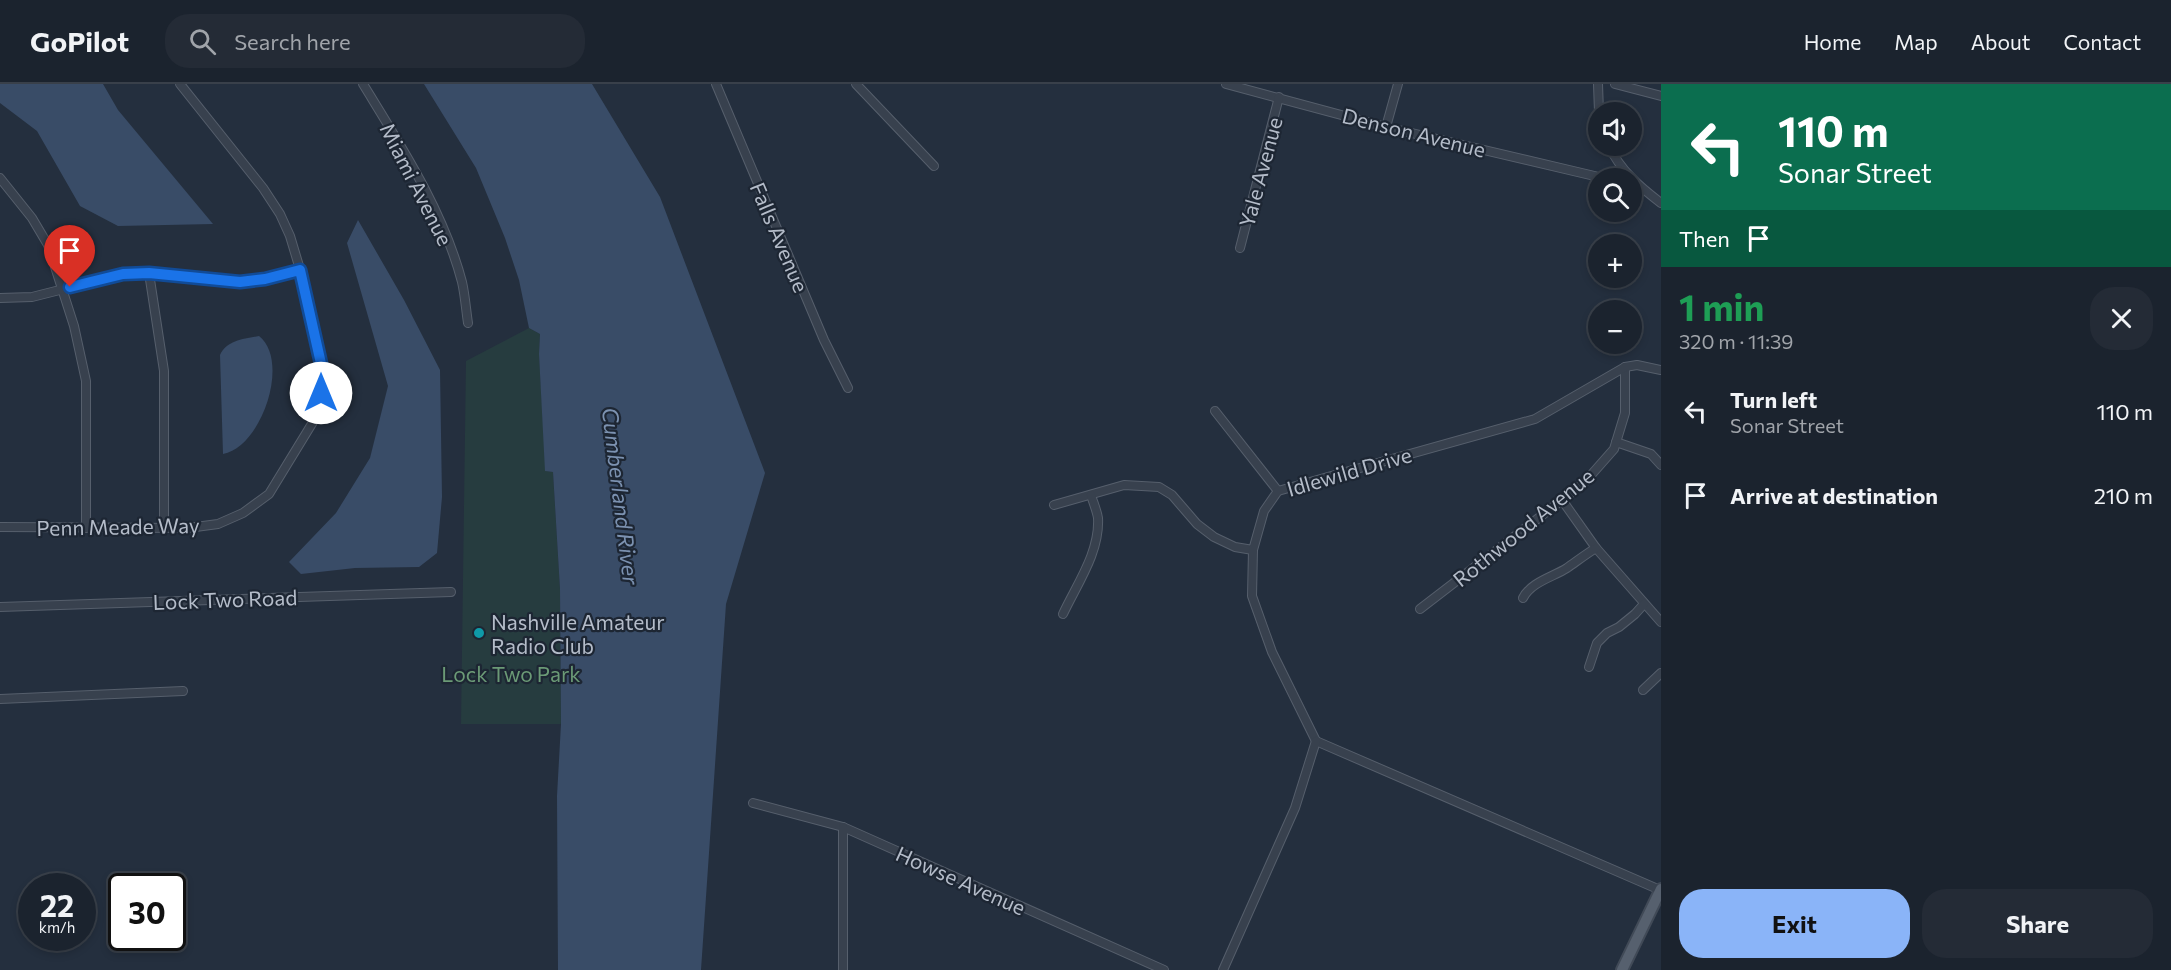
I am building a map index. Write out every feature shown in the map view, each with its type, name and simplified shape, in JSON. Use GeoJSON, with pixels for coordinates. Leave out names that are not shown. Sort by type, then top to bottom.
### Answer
{"type":"FeatureCollection","features":[{"type":"Feature","properties":{"kind":"main road"},"geometry":{"type":"LineString","coordinates":[[1622,970],[1660,889]]}},
{"type":"Feature","properties":{"kind":"street","name":"Penn Meade Way"},"geometry":{"type":"LineString","coordinates":[[0,528],[164,526],[188,528],[218,524],[243,513],[269,494],[313,422],[321,393],[322,368],[290,236],[264,188],[180,84]]}},
{"type":"Feature","properties":{"kind":"street","name":"Miami Avenue"},"geometry":{"type":"LineString","coordinates":[[363,84],[406,153],[440,220],[462,282],[468,323]]}},
{"type":"Feature","properties":{"kind":"street","name":"Falls Avenue"},"geometry":{"type":"LineString","coordinates":[[716,84],[824,340],[848,388]]}},
{"type":"Feature","properties":{"kind":"street"},"geometry":{"type":"LineString","coordinates":[[856,84],[934,166]]}},
{"type":"Feature","properties":{"kind":"street","name":"Denson Avenue"},"geometry":{"type":"LineString","coordinates":[[1226,84],[1386,127],[1588,174]]}},
{"type":"Feature","properties":{"kind":"street"},"geometry":{"type":"LineString","coordinates":[[1386,127],[1398,84]]}},
{"type":"Feature","properties":{"kind":"street"},"geometry":{"type":"LineString","coordinates":[[1598,84],[1599,102]]}},
{"type":"Feature","properties":{"kind":"street"},"geometry":{"type":"LineString","coordinates":[[1615,84],[1661,96]]}},
{"type":"Feature","properties":{"kind":"street","name":"Yale Avenue"},"geometry":{"type":"LineString","coordinates":[[1240,248],[1279,97]]}},
{"type":"Feature","properties":{"kind":"street"},"geometry":{"type":"LineString","coordinates":[[0,178],[32,218],[48,245],[74,326],[86,381],[86,528]]}},
{"type":"Feature","properties":{"kind":"street"},"geometry":{"type":"LineString","coordinates":[[1642,190],[1661,202]]}},
{"type":"Feature","properties":{"kind":"street"},"geometry":{"type":"LineString","coordinates":[[0,298],[32,297],[111,276],[149,273],[240,282],[265,279],[300,270]]}},
{"type":"Feature","properties":{"kind":"street"},"geometry":{"type":"LineString","coordinates":[[149,273],[164,372],[164,526]]}},
{"type":"Feature","properties":{"kind":"street"},"geometry":{"type":"LineString","coordinates":[[1625,367],[1637,365],[1661,370]]}},
{"type":"Feature","properties":{"kind":"street","name":"Rothwood Avenue"},"geometry":{"type":"LineString","coordinates":[[1420,609],[1584,483],[1614,448],[1625,413],[1625,367]]}},
{"type":"Feature","properties":{"kind":"street","name":"Idlewild Drive"},"geometry":{"type":"LineString","coordinates":[[1316,741],[1272,652],[1252,596],[1253,550],[1264,511],[1278,490],[1535,419],[1625,367]]}},
{"type":"Feature","properties":{"kind":"street"},"geometry":{"type":"LineString","coordinates":[[1215,411],[1278,490]]}},
{"type":"Feature","properties":{"kind":"street"},"geometry":{"type":"LineString","coordinates":[[1616,442],[1651,454],[1661,465]]}},
{"type":"Feature","properties":{"kind":"street"},"geometry":{"type":"LineString","coordinates":[[1053,505],[1124,485],[1159,487],[1172,495],[1197,524],[1214,537],[1235,547],[1253,550]]}},
{"type":"Feature","properties":{"kind":"street"},"geometry":{"type":"LineString","coordinates":[[1064,614],[1086,570],[1095,543],[1098,518],[1091,495]]}},
{"type":"Feature","properties":{"kind":"street"},"geometry":{"type":"LineString","coordinates":[[1562,500],[1596,548],[1661,622]]}},
{"type":"Feature","properties":{"kind":"street"},"geometry":{"type":"LineString","coordinates":[[1523,598],[1538,583],[1566,569],[1596,548]]}},
{"type":"Feature","properties":{"kind":"street","name":"Lock Two Road"},"geometry":{"type":"LineString","coordinates":[[0,607],[451,592]]}},
{"type":"Feature","properties":{"kind":"street"},"geometry":{"type":"LineString","coordinates":[[1589,667],[1597,643],[1607,633],[1635,614],[1644,604]]}},
{"type":"Feature","properties":{"kind":"street"},"geometry":{"type":"LineString","coordinates":[[1643,690],[1661,673]]}},
{"type":"Feature","properties":{"kind":"street"},"geometry":{"type":"LineString","coordinates":[[0,699],[183,692]]}},
{"type":"Feature","properties":{"kind":"street"},"geometry":{"type":"LineString","coordinates":[[1223,970],[1295,808],[1316,741],[1660,889]]}},
{"type":"Feature","properties":{"kind":"street","name":"Howse Avenue"},"geometry":{"type":"LineString","coordinates":[[753,803],[843,827],[1164,970]]}},
{"type":"Feature","properties":{"kind":"street"},"geometry":{"type":"LineString","coordinates":[[843,827],[843,970]]}},
{"type":"Feature","properties":{"kind":"green space","name":"Lock Two Park"},"geometry":{"type":"Polygon","coordinates":[[[529,328],[540,334],[539,354],[546,471],[553,472],[560,589],[561,724],[461,724],[466,361],[529,328]]]}},
{"type":"Feature","properties":{"kind":"water"},"geometry":{"type":"Polygon","coordinates":[[[0,84],[103,84],[118,110],[213,224],[118,226],[80,206],[37,131],[0,103],[0,84]]]}},
{"type":"Feature","properties":{"kind":"water","name":"Cumberland River"},"geometry":{"type":"Polygon","coordinates":[[[424,84],[592,84],[660,197],[765,473],[726,604],[701,970],[558,970],[557,796],[561,724],[560,589],[553,472],[545,471],[540,334],[529,328],[519,280],[505,238],[476,168],[424,84]]]}},
{"type":"Feature","properties":{"kind":"water"},"geometry":{"type":"Polygon","coordinates":[[[358,220],[404,300],[440,370],[442,497],[437,553],[419,567],[355,568],[301,574],[289,562],[336,513],[370,458],[388,386],[347,243],[358,220]]]}},
{"type":"Feature","properties":{"kind":"water"},"geometry":{"type":"Polygon","coordinates":[[[259,336],[268,348],[272,364],[272,383],[267,402],[260,421],[249,437],[237,448],[223,454],[220,355],[231,343],[259,336]]]}},
{"type":"Feature","properties":{"kind":"place","name":"Nashville Amateur Radio Club"},"geometry":{"type":"Point","coordinates":[479,633]}},
{"type":"Feature","properties":{"kind":"route"},"geometry":{"type":"LineString","coordinates":[[70,287],[123,274],[149,273],[240,282],[265,279],[300,270],[322,368],[321,393]]}}]}
